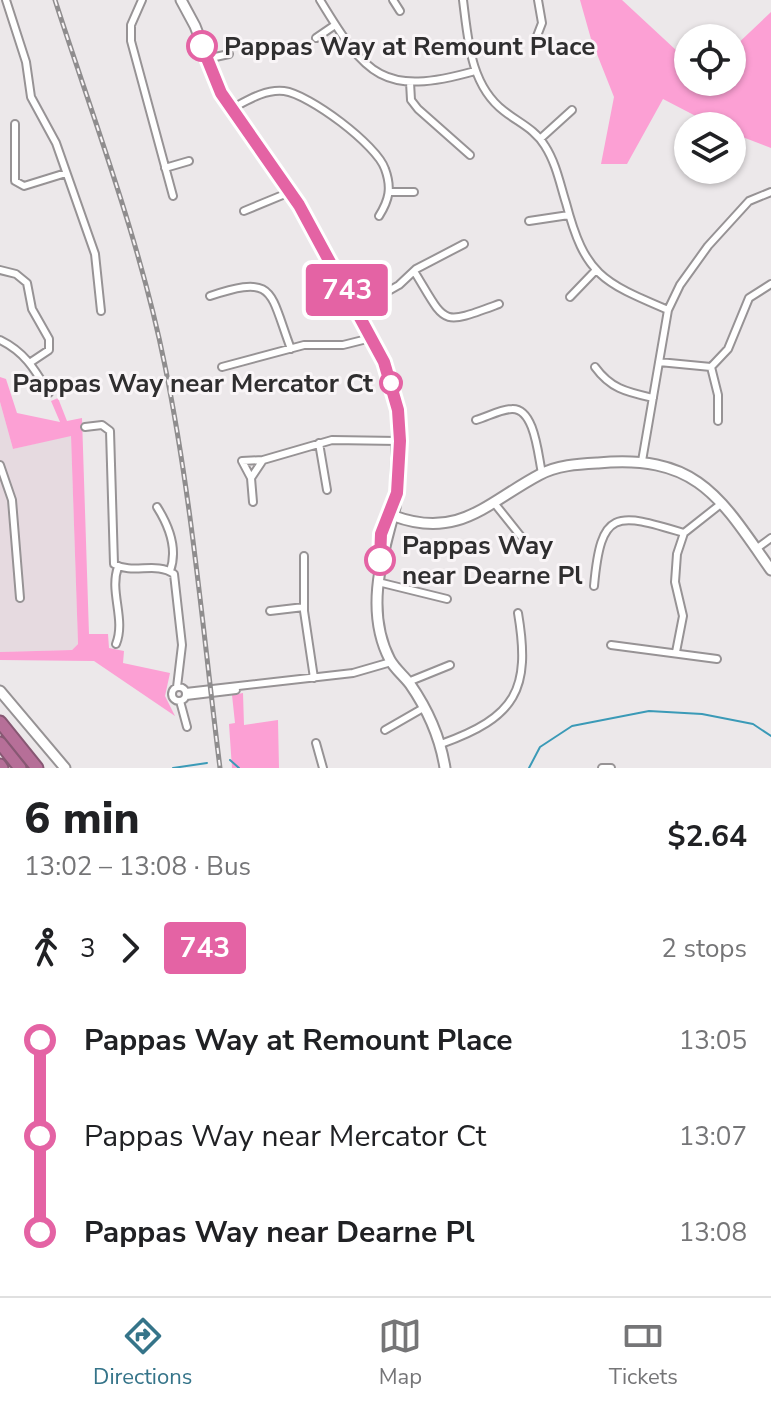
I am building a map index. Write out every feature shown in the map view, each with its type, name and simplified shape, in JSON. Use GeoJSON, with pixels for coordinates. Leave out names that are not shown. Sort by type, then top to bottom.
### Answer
{"type":"FeatureCollection","features":[{"type":"Feature","properties":{"kind":"highway"},"geometry":{"type":"LineString","coordinates":[[0,722],[37,768]]}},
{"type":"Feature","properties":{"kind":"highway"},"geometry":{"type":"LineString","coordinates":[[0,743],[20,768]]}},
{"type":"Feature","properties":{"kind":"street"},"geometry":{"type":"LineString","coordinates":[[6,0],[26,62],[31,97],[56,143],[95,254],[101,311]]}},
{"type":"Feature","properties":{"kind":"street"},"geometry":{"type":"LineString","coordinates":[[142,0],[131,25],[131,41],[173,196]]}},
{"type":"Feature","properties":{"kind":"street"},"geometry":{"type":"LineString","coordinates":[[181,0],[231,109],[290,192],[373,338],[395,398],[400,441],[397,493],[393,512],[381,534],[377,614],[391,662],[425,707],[441,744],[445,768]]}},
{"type":"Feature","properties":{"kind":"street"},"geometry":{"type":"LineString","coordinates":[[320,0],[367,67],[398,83],[475,71]]}},
{"type":"Feature","properties":{"kind":"street"},"geometry":{"type":"LineString","coordinates":[[393,0],[400,11]]}},
{"type":"Feature","properties":{"kind":"street"},"geometry":{"type":"LineString","coordinates":[[463,0],[475,71],[486,93],[502,110],[540,139],[556,169],[581,253],[595,271],[620,290],[668,310]]}},
{"type":"Feature","properties":{"kind":"street"},"geometry":{"type":"LineString","coordinates":[[537,36],[542,23],[538,0]]}},
{"type":"Feature","properties":{"kind":"street"},"geometry":{"type":"LineString","coordinates":[[316,38],[335,25]]}},
{"type":"Feature","properties":{"kind":"street"},"geometry":{"type":"LineString","coordinates":[[206,59],[229,54]]}},
{"type":"Feature","properties":{"kind":"street"},"geometry":{"type":"LineString","coordinates":[[410,82],[411,100],[418,109],[470,155]]}},
{"type":"Feature","properties":{"kind":"street"},"geometry":{"type":"LineString","coordinates":[[231,109],[262,93],[283,91],[305,97],[375,153],[384,166],[390,192],[379,216]]}},
{"type":"Feature","properties":{"kind":"street"},"geometry":{"type":"LineString","coordinates":[[540,139],[572,110]]}},
{"type":"Feature","properties":{"kind":"street"},"geometry":{"type":"LineString","coordinates":[[15,124],[15,181],[24,186],[66,173]]}},
{"type":"Feature","properties":{"kind":"street"},"geometry":{"type":"LineString","coordinates":[[165,168],[189,161]]}},
{"type":"Feature","properties":{"kind":"street"},"geometry":{"type":"LineString","coordinates":[[244,211],[290,192]]}},
{"type":"Feature","properties":{"kind":"street"},"geometry":{"type":"LineString","coordinates":[[390,192],[414,192]]}},
{"type":"Feature","properties":{"kind":"street"},"geometry":{"type":"LineString","coordinates":[[642,461],[668,310],[680,285],[708,246],[749,201],[771,192]]}},
{"type":"Feature","properties":{"kind":"street"},"geometry":{"type":"LineString","coordinates":[[529,221],[569,215]]}},
{"type":"Feature","properties":{"kind":"street"},"geometry":{"type":"LineString","coordinates":[[357,309],[399,285],[414,271],[464,244]]}},
{"type":"Feature","properties":{"kind":"street"},"geometry":{"type":"LineString","coordinates":[[0,270],[16,274],[27,283],[32,309],[49,339],[49,350],[31,362]]}},
{"type":"Feature","properties":{"kind":"street"},"geometry":{"type":"LineString","coordinates":[[414,271],[437,309],[446,317],[455,320],[499,304]]}},
{"type":"Feature","properties":{"kind":"street"},"geometry":{"type":"LineString","coordinates":[[570,297],[595,271]]}},
{"type":"Feature","properties":{"kind":"street"},"geometry":{"type":"LineString","coordinates":[[210,296],[246,284],[257,285],[272,297],[291,349]]}},
{"type":"Feature","properties":{"kind":"street"},"geometry":{"type":"LineString","coordinates":[[711,367],[728,349],[749,298],[771,284]]}},
{"type":"Feature","properties":{"kind":"street"},"geometry":{"type":"LineString","coordinates":[[222,367],[291,349],[343,345],[373,338]]}},
{"type":"Feature","properties":{"kind":"street"},"geometry":{"type":"LineString","coordinates":[[0,340],[16,348],[31,362],[49,393]]}},
{"type":"Feature","properties":{"kind":"street"},"geometry":{"type":"LineString","coordinates":[[659,362],[711,367]]}},
{"type":"Feature","properties":{"kind":"street"},"geometry":{"type":"LineString","coordinates":[[595,367],[606,383],[618,390],[653,398]]}},
{"type":"Feature","properties":{"kind":"street"},"geometry":{"type":"LineString","coordinates":[[711,367],[718,395],[718,421]]}},
{"type":"Feature","properties":{"kind":"street"},"geometry":{"type":"LineString","coordinates":[[476,420],[513,409],[523,411],[529,419],[542,473]]}},
{"type":"Feature","properties":{"kind":"street"},"geometry":{"type":"LineString","coordinates":[[85,427],[102,425],[110,431],[114,564],[174,574],[182,645],[177,687],[172,696],[228,693],[247,687],[353,673],[391,662]]}},
{"type":"Feature","properties":{"kind":"street"},"geometry":{"type":"LineString","coordinates":[[253,502],[251,478],[242,461],[263,460],[319,443],[400,441]]}},
{"type":"Feature","properties":{"kind":"street"},"geometry":{"type":"LineString","coordinates":[[319,443],[327,490]]}},
{"type":"Feature","properties":{"kind":"street"},"geometry":{"type":"LineString","coordinates":[[251,478],[263,460]]}},
{"type":"Feature","properties":{"kind":"street"},"geometry":{"type":"LineString","coordinates":[[393,512],[430,523],[467,519],[542,473],[565,466],[642,461],[687,474],[722,503],[771,570]]}},
{"type":"Feature","properties":{"kind":"street"},"geometry":{"type":"LineString","coordinates":[[0,465],[12,500],[20,598]]}},
{"type":"Feature","properties":{"kind":"street"},"geometry":{"type":"LineString","coordinates":[[676,652],[683,616],[675,568],[684,533],[722,503]]}},
{"type":"Feature","properties":{"kind":"street"},"geometry":{"type":"LineString","coordinates":[[495,504],[523,539]]}},
{"type":"Feature","properties":{"kind":"street"},"geometry":{"type":"LineString","coordinates":[[157,507],[168,524],[174,561],[170,571]]}},
{"type":"Feature","properties":{"kind":"street"},"geometry":{"type":"LineString","coordinates":[[594,586],[598,545],[603,530],[612,524],[641,520],[684,533]]}},
{"type":"Feature","properties":{"kind":"street"},"geometry":{"type":"LineString","coordinates":[[756,549],[771,538]]}},
{"type":"Feature","properties":{"kind":"street"},"geometry":{"type":"LineString","coordinates":[[304,556],[304,607],[314,678]]}},
{"type":"Feature","properties":{"kind":"street"},"geometry":{"type":"LineString","coordinates":[[116,644],[121,632],[114,577],[118,567]]}},
{"type":"Feature","properties":{"kind":"street"},"geometry":{"type":"LineString","coordinates":[[378,582],[447,599]]}},
{"type":"Feature","properties":{"kind":"street"},"geometry":{"type":"LineString","coordinates":[[270,611],[304,607]]}},
{"type":"Feature","properties":{"kind":"street"},"geometry":{"type":"LineString","coordinates":[[441,744],[472,733],[499,712],[516,691],[524,673],[525,654],[518,613]]}},
{"type":"Feature","properties":{"kind":"street"},"geometry":{"type":"LineString","coordinates":[[611,645],[717,659]]}},
{"type":"Feature","properties":{"kind":"street"},"geometry":{"type":"LineString","coordinates":[[408,682],[450,665]]}},
{"type":"Feature","properties":{"kind":"street"},"geometry":{"type":"LineString","coordinates":[[177,687],[184,696],[187,727]]}},
{"type":"Feature","properties":{"kind":"street"},"geometry":{"type":"LineString","coordinates":[[0,691],[65,768]]}},
{"type":"Feature","properties":{"kind":"street"},"geometry":{"type":"LineString","coordinates":[[385,730],[425,707]]}},
{"type":"Feature","properties":{"kind":"street"},"geometry":{"type":"LineString","coordinates":[[316,743],[323,768]]}},
{"type":"Feature","properties":{"kind":"street"},"geometry":{"type":"LineString","coordinates":[[602,768],[611,768]]}},
{"type":"Feature","properties":{"kind":"shaded area"},"geometry":{"type":"Polygon","coordinates":[[[580,0],[622,0],[674,48],[674,96],[746,96],[746,36],[771,12],[771,148],[746,138],[746,112],[688,112],[663,99],[627,164],[601,164],[614,97],[591,39],[580,0]]]}},
{"type":"Feature","properties":{"kind":"shaded area"},"geometry":{"type":"Polygon","coordinates":[[[0,377],[6,379],[17,413],[60,422],[51,401],[58,398],[67,421],[82,418],[89,634],[108,634],[109,648],[124,651],[123,663],[170,673],[165,696],[175,716],[94,661],[0,660],[0,652],[72,650],[78,644],[71,436],[13,449],[0,402],[0,377]]]}},
{"type":"Feature","properties":{"kind":"shaded area"},"geometry":{"type":"Polygon","coordinates":[[[0,402],[13,449],[71,435],[78,644],[72,650],[0,652],[0,402]]]}},
{"type":"Feature","properties":{"kind":"shaded area"},"geometry":{"type":"Polygon","coordinates":[[[243,693],[244,725],[278,720],[279,768],[232,768],[229,724],[235,723],[232,695],[243,693]]]}},
{"type":"Feature","properties":{"kind":"waterway"},"geometry":{"type":"LineString","coordinates":[[529,768],[540,747],[572,726],[649,711],[702,714],[753,724],[771,736]]}},
{"type":"Feature","properties":{"kind":"waterway"},"geometry":{"type":"LineString","coordinates":[[230,760],[239,768]]}},
{"type":"Feature","properties":{"kind":"waterway"},"geometry":{"type":"LineString","coordinates":[[173,768],[207,763]]}},
{"type":"Feature","properties":{"kind":"railway"},"geometry":{"type":"LineString","coordinates":[[55,0],[129,227],[155,319],[190,516],[220,768]]}},
{"type":"Feature","properties":{"kind":"bus line","name":"743"},"geometry":{"type":"LineString","coordinates":[[202,46],[211,75],[221,93],[299,205],[373,338],[393,387],[400,441],[397,493],[388,509],[381,534],[380,560]]}},
{"type":"Feature","properties":{"kind":"place","name":"Pappas Way at Remount Place"},"geometry":{"type":"Point","coordinates":[202,46]}},
{"type":"Feature","properties":{"kind":"place","name":"Pappas Way near Mercator Ct"},"geometry":{"type":"Point","coordinates":[391,383]}},
{"type":"Feature","properties":{"kind":"place","name":"Pappas Way near Dearne Pl"},"geometry":{"type":"Point","coordinates":[380,560]}}]}
